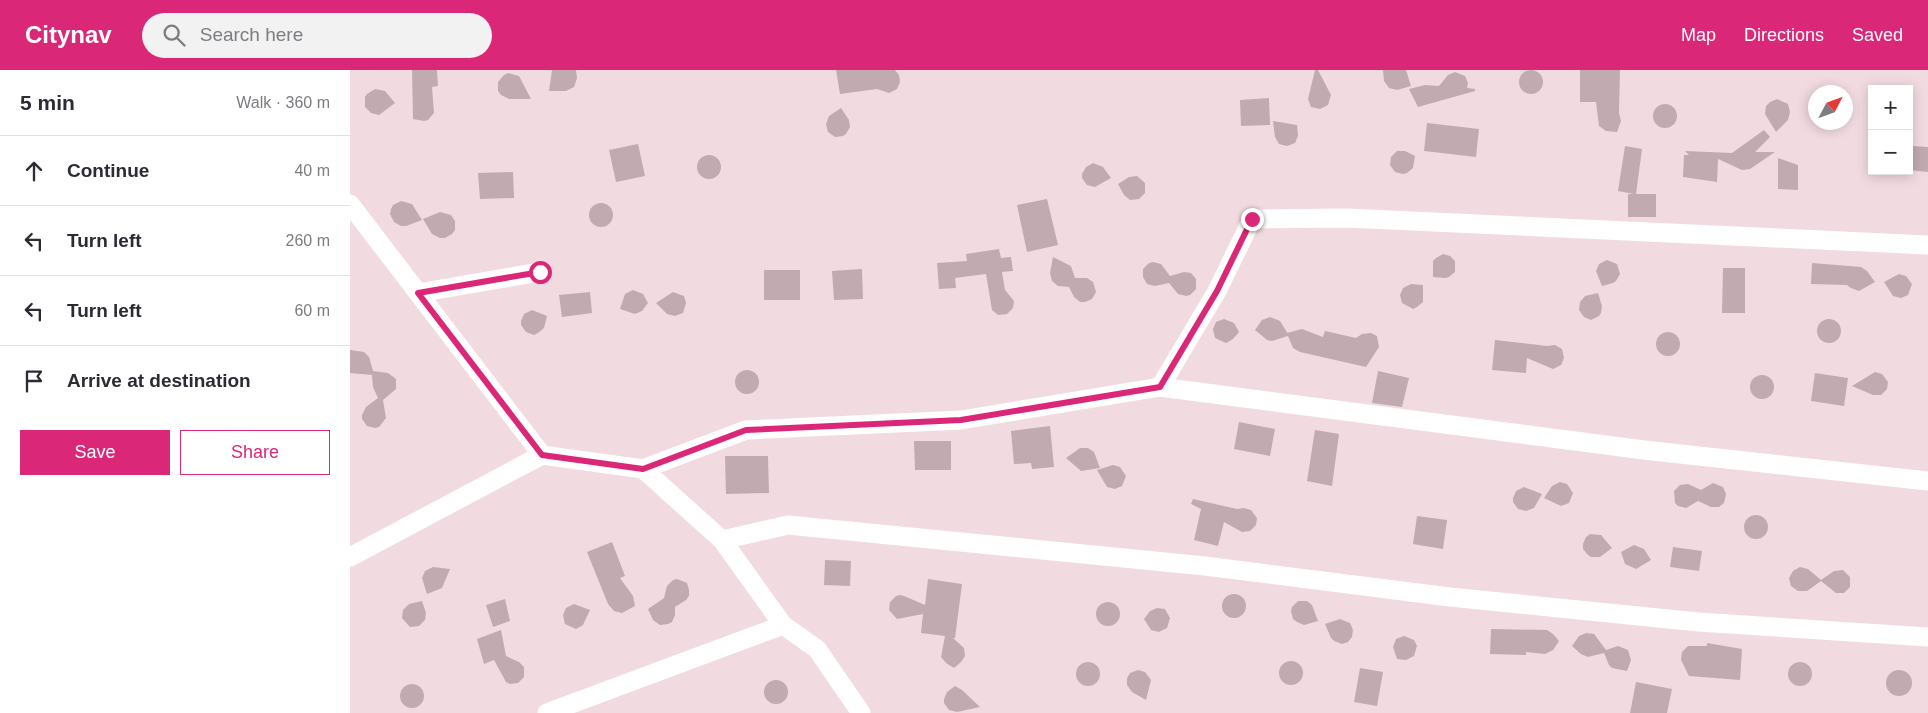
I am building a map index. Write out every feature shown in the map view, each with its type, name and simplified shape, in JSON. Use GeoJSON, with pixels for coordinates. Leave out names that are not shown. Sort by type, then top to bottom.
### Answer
{"type":"FeatureCollection","features":[{"type":"Feature","properties":{"kind":"street"},"geometry":{"type":"LineString","coordinates":[[350,204],[542,455]]}},
{"type":"Feature","properties":{"kind":"street"},"geometry":{"type":"LineString","coordinates":[[1160,387],[1217,291],[1252,219],[1347,218],[1928,245]]}},
{"type":"Feature","properties":{"kind":"street"},"geometry":{"type":"LineString","coordinates":[[418,293],[540,272]]}},
{"type":"Feature","properties":{"kind":"street"},"geometry":{"type":"LineString","coordinates":[[350,557],[542,455],[643,469],[746,430],[961,420],[1160,387],[1644,450],[1928,481]]}},
{"type":"Feature","properties":{"kind":"street"},"geometry":{"type":"LineString","coordinates":[[643,469],[722,540],[782,625],[817,649],[861,713]]}},
{"type":"Feature","properties":{"kind":"street"},"geometry":{"type":"LineString","coordinates":[[722,540],[788,526],[1205,566],[1450,598],[1698,622],[1928,637]]}},
{"type":"Feature","properties":{"kind":"street"},"geometry":{"type":"LineString","coordinates":[[547,713],[782,625]]}},
{"type":"Feature","properties":{"kind":"building"},"geometry":{"type":"Polygon","coordinates":[[[412,70],[437,70],[438,86],[432,87],[434,113],[428,120],[413,119],[412,70]]]}},
{"type":"Feature","properties":{"kind":"building"},"geometry":{"type":"Polygon","coordinates":[[[552,70],[576,70],[577,78],[574,87],[566,91],[549,91],[552,70]]]}},
{"type":"Feature","properties":{"kind":"building"},"geometry":{"type":"Polygon","coordinates":[[[836,70],[895,70],[899,75],[900,82],[897,89],[889,93],[877,89],[840,94],[836,70]]]}},
{"type":"Feature","properties":{"kind":"building"},"geometry":{"type":"Polygon","coordinates":[[[1315,70],[1318,70],[1331,95],[1328,105],[1320,109],[1311,107],[1308,99],[1315,70]]]}},
{"type":"Feature","properties":{"kind":"building"},"geometry":{"type":"Polygon","coordinates":[[[1383,70],[1406,70],[1411,86],[1397,90],[1389,88],[1384,81],[1383,70]]]}},
{"type":"Feature","properties":{"kind":"building"},"geometry":{"type":"Polygon","coordinates":[[[1531,70],[1536,71],[1542,77],[1542,87],[1536,93],[1531,94],[1526,93],[1520,87],[1519,82],[1520,77],[1526,71],[1531,70]]]}},
{"type":"Feature","properties":{"kind":"building"},"geometry":{"type":"Polygon","coordinates":[[[1580,70],[1620,70],[1619,113],[1621,121],[1617,132],[1606,131],[1599,126],[1596,102],[1580,102],[1580,70]]]}},
{"type":"Feature","properties":{"kind":"building"},"geometry":{"type":"Polygon","coordinates":[[[1455,72],[1465,76],[1468,83],[1467,88],[1475,89],[1475,91],[1418,107],[1409,89],[1425,85],[1439,86],[1448,75],[1455,72]]]}},
{"type":"Feature","properties":{"kind":"building"},"geometry":{"type":"Polygon","coordinates":[[[508,73],[519,76],[531,99],[509,99],[501,95],[498,91],[498,82],[508,73]]]}},
{"type":"Feature","properties":{"kind":"building"},"geometry":{"type":"Polygon","coordinates":[[[375,89],[385,91],[395,103],[379,115],[371,113],[365,107],[365,97],[375,89]]]}},
{"type":"Feature","properties":{"kind":"building"},"geometry":{"type":"Polygon","coordinates":[[[1269,98],[1270,125],[1241,126],[1240,100],[1269,98]]]}},
{"type":"Feature","properties":{"kind":"building"},"geometry":{"type":"Polygon","coordinates":[[[1777,99],[1788,104],[1790,112],[1788,120],[1776,132],[1765,114],[1766,106],[1777,99]]]}},
{"type":"Feature","properties":{"kind":"building"},"geometry":{"type":"Polygon","coordinates":[[[1665,104],[1674,107],[1677,116],[1674,125],[1665,128],[1656,125],[1653,116],[1656,107],[1665,104]]]}},
{"type":"Feature","properties":{"kind":"building"},"geometry":{"type":"Polygon","coordinates":[[[841,108],[849,120],[850,127],[843,136],[835,137],[828,132],[826,124],[829,116],[841,108]]]}},
{"type":"Feature","properties":{"kind":"building"},"geometry":{"type":"Polygon","coordinates":[[[1273,121],[1297,125],[1298,136],[1295,143],[1287,146],[1279,144],[1275,137],[1273,121]]]}},
{"type":"Feature","properties":{"kind":"building"},"geometry":{"type":"Polygon","coordinates":[[[1427,123],[1479,129],[1476,157],[1424,151],[1427,123]]]}},
{"type":"Feature","properties":{"kind":"building"},"geometry":{"type":"Polygon","coordinates":[[[1764,130],[1770,137],[1755,152],[1775,152],[1750,169],[1742,170],[1718,159],[1717,182],[1683,177],[1684,155],[1689,155],[1685,151],[1732,153],[1764,130]]]}},
{"type":"Feature","properties":{"kind":"building"},"geometry":{"type":"Polygon","coordinates":[[[638,144],[645,176],[616,182],[609,150],[638,144]]]}},
{"type":"Feature","properties":{"kind":"building"},"geometry":{"type":"Polygon","coordinates":[[[1625,146],[1642,149],[1636,194],[1656,194],[1656,217],[1628,217],[1628,194],[1634,194],[1618,191],[1625,146]]]}},
{"type":"Feature","properties":{"kind":"building"},"geometry":{"type":"Polygon","coordinates":[[[1913,146],[1928,147],[1928,172],[1913,170],[1913,146]]]}},
{"type":"Feature","properties":{"kind":"building"},"geometry":{"type":"Polygon","coordinates":[[[1397,151],[1405,151],[1415,156],[1413,168],[1407,173],[1395,172],[1390,165],[1391,157],[1397,151]]]}},
{"type":"Feature","properties":{"kind":"building"},"geometry":{"type":"Polygon","coordinates":[[[709,155],[714,156],[720,162],[720,172],[714,178],[709,179],[704,178],[698,172],[697,167],[698,162],[704,156],[709,155]]]}},
{"type":"Feature","properties":{"kind":"building"},"geometry":{"type":"Polygon","coordinates":[[[1778,158],[1798,165],[1798,190],[1778,189],[1778,158]]]}},
{"type":"Feature","properties":{"kind":"building"},"geometry":{"type":"Polygon","coordinates":[[[1093,163],[1103,167],[1111,178],[1095,187],[1087,185],[1082,178],[1086,167],[1093,163]]]}},
{"type":"Feature","properties":{"kind":"building"},"geometry":{"type":"Polygon","coordinates":[[[513,172],[514,198],[480,199],[478,173],[513,172]]]}},
{"type":"Feature","properties":{"kind":"building"},"geometry":{"type":"Polygon","coordinates":[[[1137,176],[1145,183],[1145,193],[1139,199],[1130,200],[1124,195],[1118,184],[1129,177],[1137,176]]]}},
{"type":"Feature","properties":{"kind":"building"},"geometry":{"type":"Polygon","coordinates":[[[1047,199],[1058,245],[1027,252],[1017,205],[1047,199]]]}},
{"type":"Feature","properties":{"kind":"building"},"geometry":{"type":"Polygon","coordinates":[[[401,201],[412,204],[422,220],[406,226],[401,226],[394,222],[390,214],[391,209],[393,205],[401,201]]]}},
{"type":"Feature","properties":{"kind":"building"},"geometry":{"type":"Polygon","coordinates":[[[601,203],[610,206],[613,215],[610,224],[601,227],[592,224],[589,215],[592,206],[601,203]]]}},
{"type":"Feature","properties":{"kind":"building"},"geometry":{"type":"Polygon","coordinates":[[[440,212],[451,215],[455,221],[455,230],[445,238],[432,234],[423,219],[440,212]]]}},
{"type":"Feature","properties":{"kind":"building"},"geometry":{"type":"Polygon","coordinates":[[[999,249],[1001,258],[1011,257],[1013,271],[1002,272],[1005,290],[1014,301],[1013,308],[1007,314],[998,315],[992,310],[986,274],[955,278],[956,288],[939,289],[937,263],[967,261],[966,254],[999,249]]]}},
{"type":"Feature","properties":{"kind":"building"},"geometry":{"type":"Polygon","coordinates":[[[1443,254],[1450,256],[1455,261],[1455,272],[1445,278],[1433,277],[1433,261],[1443,254]]]}},
{"type":"Feature","properties":{"kind":"building"},"geometry":{"type":"Polygon","coordinates":[[[1053,257],[1071,266],[1075,278],[1087,278],[1093,282],[1096,292],[1092,299],[1080,302],[1074,297],[1069,287],[1058,286],[1052,281],[1050,273],[1053,257]]]}},
{"type":"Feature","properties":{"kind":"building"},"geometry":{"type":"Polygon","coordinates":[[[1607,260],[1617,264],[1620,274],[1613,283],[1602,286],[1596,271],[1599,264],[1607,260]]]}},
{"type":"Feature","properties":{"kind":"building"},"geometry":{"type":"Polygon","coordinates":[[[1153,262],[1161,264],[1170,276],[1184,272],[1191,273],[1196,279],[1196,289],[1186,296],[1178,294],[1169,283],[1155,286],[1147,284],[1143,277],[1143,269],[1153,262]]]}},
{"type":"Feature","properties":{"kind":"building"},"geometry":{"type":"Polygon","coordinates":[[[1812,263],[1861,267],[1867,271],[1875,282],[1859,291],[1847,285],[1811,284],[1812,263]]]}},
{"type":"Feature","properties":{"kind":"building"},"geometry":{"type":"Polygon","coordinates":[[[1723,268],[1745,268],[1745,313],[1722,313],[1723,268]]]}},
{"type":"Feature","properties":{"kind":"building"},"geometry":{"type":"Polygon","coordinates":[[[862,269],[863,299],[834,300],[832,271],[862,269]]]}},
{"type":"Feature","properties":{"kind":"building"},"geometry":{"type":"Polygon","coordinates":[[[764,270],[800,270],[800,300],[764,300],[764,270]]]}},
{"type":"Feature","properties":{"kind":"building"},"geometry":{"type":"Polygon","coordinates":[[[1899,274],[1906,276],[1912,284],[1908,295],[1901,298],[1893,296],[1884,282],[1899,274]]]}},
{"type":"Feature","properties":{"kind":"building"},"geometry":{"type":"Polygon","coordinates":[[[1411,284],[1423,285],[1423,302],[1413,309],[1402,303],[1400,295],[1403,288],[1411,284]]]}},
{"type":"Feature","properties":{"kind":"building"},"geometry":{"type":"Polygon","coordinates":[[[633,290],[643,294],[648,303],[642,311],[635,314],[620,309],[625,294],[633,290]]]}},
{"type":"Feature","properties":{"kind":"building"},"geometry":{"type":"Polygon","coordinates":[[[590,292],[592,313],[562,317],[559,295],[590,292]]]}},
{"type":"Feature","properties":{"kind":"building"},"geometry":{"type":"Polygon","coordinates":[[[673,292],[684,296],[686,303],[683,313],[675,316],[667,314],[656,303],[673,292]]]}},
{"type":"Feature","properties":{"kind":"building"},"geometry":{"type":"Polygon","coordinates":[[[1598,293],[1602,306],[1601,313],[1591,320],[1584,317],[1579,310],[1580,302],[1585,296],[1598,293]]]}},
{"type":"Feature","properties":{"kind":"building"},"geometry":{"type":"Polygon","coordinates":[[[532,310],[547,316],[544,328],[534,335],[526,332],[521,325],[524,314],[532,310]]]}},
{"type":"Feature","properties":{"kind":"building"},"geometry":{"type":"Polygon","coordinates":[[[1270,317],[1280,321],[1287,333],[1302,329],[1323,337],[1325,331],[1356,338],[1362,334],[1371,333],[1377,336],[1379,347],[1366,367],[1300,352],[1293,348],[1288,336],[1272,341],[1267,340],[1255,330],[1262,320],[1270,317]]]}},
{"type":"Feature","properties":{"kind":"building"},"geometry":{"type":"Polygon","coordinates":[[[1224,319],[1234,323],[1239,332],[1226,343],[1215,338],[1213,329],[1216,322],[1224,319]]]}},
{"type":"Feature","properties":{"kind":"building"},"geometry":{"type":"Polygon","coordinates":[[[1829,319],[1834,320],[1840,326],[1840,336],[1834,342],[1829,343],[1824,342],[1818,336],[1817,331],[1818,326],[1824,320],[1829,319]]]}},
{"type":"Feature","properties":{"kind":"building"},"geometry":{"type":"Polygon","coordinates":[[[1668,332],[1677,335],[1680,344],[1677,353],[1668,356],[1659,353],[1656,344],[1659,335],[1668,332]]]}},
{"type":"Feature","properties":{"kind":"building"},"geometry":{"type":"Polygon","coordinates":[[[1495,340],[1547,346],[1555,345],[1562,349],[1564,358],[1561,365],[1553,369],[1527,358],[1526,373],[1492,370],[1495,340]]]}},
{"type":"Feature","properties":{"kind":"building"},"geometry":{"type":"Polygon","coordinates":[[[350,350],[364,352],[369,357],[373,371],[388,373],[396,379],[396,389],[383,400],[386,418],[379,427],[367,426],[362,419],[366,407],[378,398],[373,387],[372,375],[350,373],[350,350]]]}},
{"type":"Feature","properties":{"kind":"building"},"geometry":{"type":"Polygon","coordinates":[[[747,370],[752,371],[758,377],[758,387],[752,393],[747,394],[742,393],[736,387],[735,382],[736,377],[742,371],[747,370]]]}},
{"type":"Feature","properties":{"kind":"building"},"geometry":{"type":"Polygon","coordinates":[[[1378,371],[1409,378],[1402,407],[1372,403],[1378,371]]]}},
{"type":"Feature","properties":{"kind":"building"},"geometry":{"type":"Polygon","coordinates":[[[1875,372],[1882,374],[1888,382],[1887,389],[1881,395],[1873,395],[1852,386],[1875,372]]]}},
{"type":"Feature","properties":{"kind":"building"},"geometry":{"type":"Polygon","coordinates":[[[1815,373],[1848,378],[1844,406],[1811,401],[1815,373]]]}},
{"type":"Feature","properties":{"kind":"building"},"geometry":{"type":"Polygon","coordinates":[[[1762,375],[1767,376],[1773,382],[1773,392],[1767,398],[1762,399],[1757,398],[1751,392],[1750,387],[1751,382],[1757,376],[1762,375]]]}},
{"type":"Feature","properties":{"kind":"building"},"geometry":{"type":"Polygon","coordinates":[[[1239,422],[1275,429],[1270,456],[1234,449],[1239,422]]]}},
{"type":"Feature","properties":{"kind":"building"},"geometry":{"type":"Polygon","coordinates":[[[1050,426],[1054,467],[1032,469],[1031,463],[1014,464],[1011,431],[1050,426]]]}},
{"type":"Feature","properties":{"kind":"building"},"geometry":{"type":"Polygon","coordinates":[[[1315,430],[1339,434],[1332,486],[1307,481],[1315,430]]]}},
{"type":"Feature","properties":{"kind":"building"},"geometry":{"type":"Polygon","coordinates":[[[914,441],[951,441],[951,470],[915,470],[914,441]]]}},
{"type":"Feature","properties":{"kind":"building"},"geometry":{"type":"Polygon","coordinates":[[[1080,448],[1088,448],[1094,452],[1100,468],[1081,471],[1066,458],[1080,448]]]}},
{"type":"Feature","properties":{"kind":"building"},"geometry":{"type":"Polygon","coordinates":[[[725,456],[768,456],[769,493],[726,494],[725,456]]]}},
{"type":"Feature","properties":{"kind":"building"},"geometry":{"type":"Polygon","coordinates":[[[1113,465],[1120,467],[1126,476],[1122,486],[1115,489],[1107,487],[1097,470],[1113,465]]]}},
{"type":"Feature","properties":{"kind":"building"},"geometry":{"type":"Polygon","coordinates":[[[1560,482],[1567,484],[1573,493],[1569,503],[1561,506],[1544,498],[1552,486],[1560,482]]]}},
{"type":"Feature","properties":{"kind":"building"},"geometry":{"type":"Polygon","coordinates":[[[1713,483],[1723,487],[1726,494],[1724,503],[1719,507],[1711,507],[1698,501],[1686,508],[1675,503],[1674,491],[1680,485],[1688,484],[1701,490],[1713,483]]]}},
{"type":"Feature","properties":{"kind":"building"},"geometry":{"type":"Polygon","coordinates":[[[1524,487],[1542,494],[1534,508],[1526,511],[1518,509],[1513,502],[1516,491],[1524,487]]]}},
{"type":"Feature","properties":{"kind":"building"},"geometry":{"type":"Polygon","coordinates":[[[1193,499],[1237,509],[1251,510],[1257,518],[1256,525],[1250,531],[1242,532],[1224,522],[1218,546],[1194,540],[1201,509],[1191,504],[1193,499]]]}},
{"type":"Feature","properties":{"kind":"building"},"geometry":{"type":"Polygon","coordinates":[[[1756,515],[1765,518],[1768,527],[1765,536],[1756,539],[1747,536],[1744,527],[1747,518],[1756,515]]]}},
{"type":"Feature","properties":{"kind":"building"},"geometry":{"type":"Polygon","coordinates":[[[1417,516],[1447,520],[1443,549],[1413,544],[1417,516]]]}},
{"type":"Feature","properties":{"kind":"building"},"geometry":{"type":"Polygon","coordinates":[[[1590,534],[1601,535],[1612,548],[1600,557],[1591,557],[1583,549],[1586,537],[1590,534]]]}},
{"type":"Feature","properties":{"kind":"building"},"geometry":{"type":"Polygon","coordinates":[[[612,542],[625,576],[620,578],[633,596],[635,606],[622,613],[614,611],[608,604],[587,552],[612,542]]]}},
{"type":"Feature","properties":{"kind":"building"},"geometry":{"type":"Polygon","coordinates":[[[1634,545],[1644,549],[1651,560],[1636,569],[1625,564],[1621,552],[1634,545]]]}},
{"type":"Feature","properties":{"kind":"building"},"geometry":{"type":"Polygon","coordinates":[[[1673,547],[1702,551],[1699,571],[1670,567],[1673,547]]]}},
{"type":"Feature","properties":{"kind":"building"},"geometry":{"type":"Polygon","coordinates":[[[825,560],[851,561],[850,586],[824,585],[825,560]]]}},
{"type":"Feature","properties":{"kind":"building"},"geometry":{"type":"Polygon","coordinates":[[[433,567],[450,569],[442,588],[427,594],[422,578],[425,571],[433,567]]]}},
{"type":"Feature","properties":{"kind":"building"},"geometry":{"type":"Polygon","coordinates":[[[1800,567],[1808,569],[1821,580],[1834,571],[1843,570],[1850,577],[1850,587],[1844,593],[1836,593],[1821,581],[1807,591],[1798,591],[1791,586],[1789,578],[1793,571],[1800,567]]]}},
{"type":"Feature","properties":{"kind":"building"},"geometry":{"type":"Polygon","coordinates":[[[677,579],[687,583],[689,596],[675,607],[675,615],[672,622],[660,625],[653,620],[648,609],[664,598],[667,586],[677,579]]]}},
{"type":"Feature","properties":{"kind":"building"},"geometry":{"type":"Polygon","coordinates":[[[928,579],[962,584],[955,638],[953,638],[964,648],[965,656],[954,668],[941,657],[945,636],[921,633],[923,614],[897,619],[889,610],[890,602],[900,595],[925,605],[928,579]]]}},
{"type":"Feature","properties":{"kind":"building"},"geometry":{"type":"Polygon","coordinates":[[[1234,594],[1239,595],[1245,601],[1245,611],[1239,617],[1234,618],[1229,617],[1223,611],[1222,606],[1223,601],[1229,595],[1234,594]]]}},
{"type":"Feature","properties":{"kind":"building"},"geometry":{"type":"Polygon","coordinates":[[[505,599],[510,621],[493,627],[486,605],[505,599]]]}},
{"type":"Feature","properties":{"kind":"building"},"geometry":{"type":"Polygon","coordinates":[[[422,601],[426,613],[425,620],[419,626],[410,627],[402,618],[403,610],[409,604],[422,601]]]}},
{"type":"Feature","properties":{"kind":"building"},"geometry":{"type":"Polygon","coordinates":[[[1298,601],[1307,601],[1312,605],[1318,621],[1304,625],[1293,619],[1292,607],[1298,601]]]}},
{"type":"Feature","properties":{"kind":"building"},"geometry":{"type":"Polygon","coordinates":[[[1108,602],[1117,605],[1120,614],[1117,623],[1108,626],[1099,623],[1096,614],[1099,605],[1108,602]]]}},
{"type":"Feature","properties":{"kind":"building"},"geometry":{"type":"Polygon","coordinates":[[[574,604],[590,610],[583,625],[576,629],[565,624],[563,615],[566,608],[574,604]]]}},
{"type":"Feature","properties":{"kind":"building"},"geometry":{"type":"Polygon","coordinates":[[[1157,608],[1165,609],[1170,618],[1167,628],[1159,632],[1151,630],[1144,619],[1150,611],[1157,608]]]}},
{"type":"Feature","properties":{"kind":"building"},"geometry":{"type":"Polygon","coordinates":[[[1340,619],[1350,623],[1353,630],[1352,637],[1348,642],[1342,644],[1331,638],[1325,624],[1340,619]]]}},
{"type":"Feature","properties":{"kind":"building"},"geometry":{"type":"Polygon","coordinates":[[[1491,629],[1547,630],[1559,641],[1553,650],[1545,654],[1526,652],[1526,655],[1490,654],[1491,629]]]}},
{"type":"Feature","properties":{"kind":"building"},"geometry":{"type":"Polygon","coordinates":[[[501,630],[506,656],[519,662],[524,667],[524,677],[518,683],[510,684],[506,682],[494,660],[484,664],[477,639],[501,630]]]}},
{"type":"Feature","properties":{"kind":"building"},"geometry":{"type":"Polygon","coordinates":[[[1586,633],[1594,634],[1606,650],[1618,646],[1628,650],[1631,660],[1627,671],[1612,668],[1604,653],[1588,657],[1572,646],[1579,636],[1586,633]]]}},
{"type":"Feature","properties":{"kind":"building"},"geometry":{"type":"Polygon","coordinates":[[[1404,636],[1414,640],[1417,646],[1414,656],[1406,660],[1397,659],[1393,647],[1396,639],[1404,636]]]}},
{"type":"Feature","properties":{"kind":"building"},"geometry":{"type":"Polygon","coordinates":[[[1707,643],[1742,649],[1740,680],[1689,676],[1681,660],[1682,652],[1688,646],[1707,646],[1707,643]]]}},
{"type":"Feature","properties":{"kind":"building"},"geometry":{"type":"Polygon","coordinates":[[[1291,661],[1296,662],[1302,668],[1302,678],[1296,684],[1291,685],[1286,684],[1280,678],[1279,673],[1280,668],[1286,662],[1291,661]]]}},
{"type":"Feature","properties":{"kind":"building"},"geometry":{"type":"Polygon","coordinates":[[[1088,662],[1097,665],[1100,674],[1097,683],[1088,686],[1079,683],[1076,674],[1079,665],[1088,662]]]}},
{"type":"Feature","properties":{"kind":"building"},"geometry":{"type":"Polygon","coordinates":[[[1800,662],[1809,665],[1812,674],[1809,683],[1800,686],[1791,683],[1788,674],[1791,665],[1800,662]]]}},
{"type":"Feature","properties":{"kind":"building"},"geometry":{"type":"Polygon","coordinates":[[[1360,668],[1383,672],[1377,706],[1354,702],[1360,668]]]}},
{"type":"Feature","properties":{"kind":"building"},"geometry":{"type":"Polygon","coordinates":[[[1138,670],[1145,672],[1151,680],[1146,700],[1132,692],[1127,685],[1127,678],[1130,673],[1138,670]]]}},
{"type":"Feature","properties":{"kind":"building"},"geometry":{"type":"Polygon","coordinates":[[[1899,670],[1908,674],[1912,683],[1908,692],[1899,696],[1890,692],[1886,683],[1890,674],[1899,670]]]}},
{"type":"Feature","properties":{"kind":"building"},"geometry":{"type":"Polygon","coordinates":[[[776,680],[781,681],[787,687],[787,697],[781,703],[776,704],[771,703],[765,697],[764,692],[765,687],[771,681],[776,680]]]}},
{"type":"Feature","properties":{"kind":"building"},"geometry":{"type":"Polygon","coordinates":[[[1636,682],[1672,689],[1667,713],[1630,713],[1636,682]]]}},
{"type":"Feature","properties":{"kind":"building"},"geometry":{"type":"Polygon","coordinates":[[[412,684],[417,685],[423,691],[423,701],[417,707],[412,708],[407,707],[401,701],[400,696],[401,691],[407,685],[412,684]]]}},
{"type":"Feature","properties":{"kind":"building"},"geometry":{"type":"Polygon","coordinates":[[[955,686],[980,707],[957,712],[949,710],[944,703],[944,699],[947,692],[955,686]]]}},
{"type":"Feature","properties":{"kind":"route"},"geometry":{"type":"LineString","coordinates":[[540,272],[418,293],[542,455],[643,469],[746,430],[961,420],[1160,387],[1217,291],[1252,219]]}}]}
